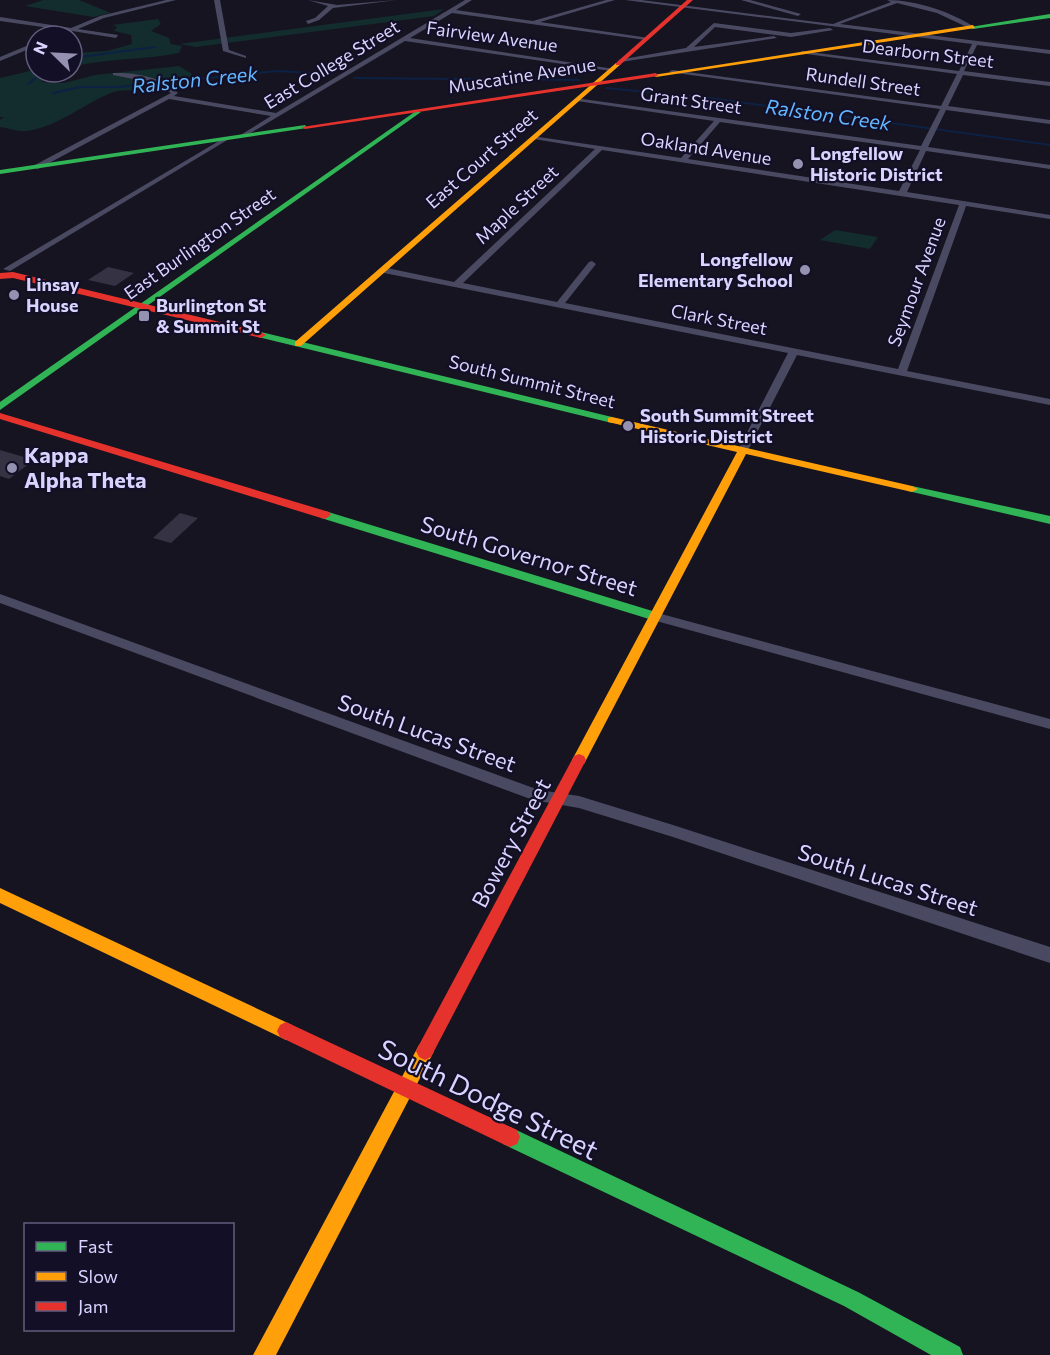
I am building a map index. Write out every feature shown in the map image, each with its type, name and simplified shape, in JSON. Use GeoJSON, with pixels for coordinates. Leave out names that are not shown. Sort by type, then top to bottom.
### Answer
{"type":"FeatureCollection","features":[{"type":"Feature","properties":{"kind":"street"},"geometry":{"type":"LineString","coordinates":[[84,25],[117,13],[173,0]]}},
{"type":"Feature","properties":{"kind":"street"},"geometry":{"type":"LineString","coordinates":[[217,0],[227,52],[244,57]]}},
{"type":"Feature","properties":{"kind":"street"},"geometry":{"type":"LineString","coordinates":[[311,0],[331,7],[394,0]]}},
{"type":"Feature","properties":{"kind":"street","name":"East College Street"},"geometry":{"type":"LineString","coordinates":[[242,136],[469,0]]}},
{"type":"Feature","properties":{"kind":"street"},"geometry":{"type":"LineString","coordinates":[[531,22],[612,0]]}},
{"type":"Feature","properties":{"kind":"street"},"geometry":{"type":"LineString","coordinates":[[628,0],[686,3],[848,27],[1050,52]]}},
{"type":"Feature","properties":{"kind":"street"},"geometry":{"type":"LineString","coordinates":[[744,0],[835,25],[899,1]]}},
{"type":"Feature","properties":{"kind":"street"},"geometry":{"type":"LineString","coordinates":[[890,0],[939,12],[973,28]]}},
{"type":"Feature","properties":{"kind":"street","name":"East Court Street"},"geometry":{"type":"LineString","coordinates":[[298,344],[686,3]]}},
{"type":"Feature","properties":{"kind":"street"},"geometry":{"type":"LineString","coordinates":[[308,22],[317,19],[331,7]]}},
{"type":"Feature","properties":{"kind":"street"},"geometry":{"type":"LineString","coordinates":[[451,11],[646,38]]}},
{"type":"Feature","properties":{"kind":"street","name":"Muscatine Avenue"},"geometry":{"type":"LineString","coordinates":[[0,172],[1050,16]]}},
{"type":"Feature","properties":{"kind":"street"},"geometry":{"type":"LineString","coordinates":[[0,19],[31,24]]}},
{"type":"Feature","properties":{"kind":"street"},"geometry":{"type":"LineString","coordinates":[[688,50],[714,25],[791,35]]}},
{"type":"Feature","properties":{"kind":"street","name":"Fairview Avenue"},"geometry":{"type":"LineString","coordinates":[[404,39],[616,64],[688,50],[848,27]]}},
{"type":"Feature","properties":{"kind":"street"},"geometry":{"type":"LineString","coordinates":[[84,32],[116,36]]}},
{"type":"Feature","properties":{"kind":"street"},"geometry":{"type":"LineString","coordinates":[[902,194],[975,43]]}},
{"type":"Feature","properties":{"kind":"street"},"geometry":{"type":"LineString","coordinates":[[0,59],[24,49]]}},
{"type":"Feature","properties":{"kind":"street","name":"Dearborn Street"},"geometry":{"type":"LineString","coordinates":[[802,53],[1050,84]]}},
{"type":"Feature","properties":{"kind":"street","name":"Rundell Street"},"geometry":{"type":"LineString","coordinates":[[672,72],[1050,122]]}},
{"type":"Feature","properties":{"kind":"street"},"geometry":{"type":"LineString","coordinates":[[35,167],[175,93],[174,90],[153,82],[115,74]]}},
{"type":"Feature","properties":{"kind":"street"},"geometry":{"type":"LineString","coordinates":[[169,97],[277,115]]}},
{"type":"Feature","properties":{"kind":"street","name":"Grant Street"},"geometry":{"type":"LineString","coordinates":[[577,99],[1050,167]]}},
{"type":"Feature","properties":{"kind":"street","name":"East Burlington Street"},"geometry":{"type":"LineString","coordinates":[[0,407],[421,110]]}},
{"type":"Feature","properties":{"kind":"street"},"geometry":{"type":"LineString","coordinates":[[683,160],[718,120]]}},
{"type":"Feature","properties":{"kind":"street","name":"Oakland Avenue"},"geometry":{"type":"LineString","coordinates":[[534,137],[1050,217]]}},
{"type":"Feature","properties":{"kind":"street"},"geometry":{"type":"LineString","coordinates":[[4,272],[226,139]]}},
{"type":"Feature","properties":{"kind":"street","name":"Maple Street"},"geometry":{"type":"LineString","coordinates":[[456,285],[600,147]]}},
{"type":"Feature","properties":{"kind":"street","name":"Seymour Avenue"},"geometry":{"type":"LineString","coordinates":[[902,372],[963,204]]}},
{"type":"Feature","properties":{"kind":"street"},"geometry":{"type":"LineString","coordinates":[[559,305],[592,264]]}},
{"type":"Feature","properties":{"kind":"street","name":"Clark Street"},"geometry":{"type":"LineString","coordinates":[[382,270],[1050,402]]}},
{"type":"Feature","properties":{"kind":"street","name":"South Summit Street"},"geometry":{"type":"LineString","coordinates":[[4,272],[742,452],[1050,520]]}},
{"type":"Feature","properties":{"kind":"street","name":"Bowery Street"},"geometry":{"type":"LineString","coordinates":[[264,1355],[794,351]]}},
{"type":"Feature","properties":{"kind":"street","name":"South Governor Street"},"geometry":{"type":"LineString","coordinates":[[0,416],[654,616],[1050,724]]}},
{"type":"Feature","properties":{"kind":"street","name":"South Lucas Street"},"geometry":{"type":"LineString","coordinates":[[0,598],[528,793],[579,802],[684,834],[1050,955]]}},
{"type":"Feature","properties":{"kind":"street","name":"South Dodge Street"},"geometry":{"type":"LineString","coordinates":[[0,895],[851,1299],[952,1355]]}},
{"type":"Feature","properties":{"kind":"green space"},"geometry":{"type":"Polygon","coordinates":[[[43,0],[79,0],[111,13],[93,17],[25,6],[43,0]]]}},
{"type":"Feature","properties":{"kind":"green space"},"geometry":{"type":"Polygon","coordinates":[[[444,9],[434,16],[196,47],[179,44],[444,9]]]}},
{"type":"Feature","properties":{"kind":"green space"},"geometry":{"type":"Polygon","coordinates":[[[158,19],[161,24],[151,31],[169,38],[171,44],[182,46],[179,53],[84,65],[84,52],[107,51],[132,44],[131,35],[114,31],[117,27],[112,25],[158,19]]]}},
{"type":"Feature","properties":{"kind":"green space"},"geometry":{"type":"Polygon","coordinates":[[[179,66],[192,74],[183,84],[173,89],[111,93],[50,125],[24,131],[0,127],[0,120],[4,117],[0,117],[0,78],[24,72],[24,84],[84,84],[84,78],[95,75],[179,66]]]}},
{"type":"Feature","properties":{"kind":"green space"},"geometry":{"type":"Polygon","coordinates":[[[835,230],[878,237],[870,249],[820,240],[835,230]]]}},
{"type":"Feature","properties":{"kind":"building"},"geometry":{"type":"Polygon","coordinates":[[[108,267],[134,273],[115,286],[88,280],[108,267]]]}},
{"type":"Feature","properties":{"kind":"building","name":"Kappa Alpha Theta"},"geometry":{"type":"Polygon","coordinates":[[[0,450],[34,460],[9,479],[0,476],[0,450]]]}},
{"type":"Feature","properties":{"kind":"building"},"geometry":{"type":"Polygon","coordinates":[[[180,513],[198,518],[171,543],[153,538],[180,513]]]}},
{"type":"Feature","properties":{"kind":"waterway","name":"Ralston Creek"},"geometry":{"type":"LineString","coordinates":[[84,56],[155,47]]}},
{"type":"Feature","properties":{"kind":"waterway","name":"Ralston Creek"},"geometry":{"type":"LineString","coordinates":[[53,93],[80,87],[119,87],[277,71],[332,74]]}},
{"type":"Feature","properties":{"kind":"waterway","name":"Ralston Creek"},"geometry":{"type":"LineString","coordinates":[[354,78],[579,80]]}},
{"type":"Feature","properties":{"kind":"waterway","name":"Ralston Creek"},"geometry":{"type":"LineString","coordinates":[[606,88],[709,98],[1050,145]]}},
{"type":"Feature","properties":{"kind":"traffic: fast"},"geometry":{"type":"LineString","coordinates":[[973,27],[1050,16]]}},
{"type":"Feature","properties":{"kind":"traffic: fast"},"geometry":{"type":"LineString","coordinates":[[0,407],[418,112]]}},
{"type":"Feature","properties":{"kind":"traffic: fast"},"geometry":{"type":"LineString","coordinates":[[0,172],[305,127]]}},
{"type":"Feature","properties":{"kind":"traffic: fast"},"geometry":{"type":"LineString","coordinates":[[261,335],[612,420]]}},
{"type":"Feature","properties":{"kind":"traffic: fast"},"geometry":{"type":"LineString","coordinates":[[912,489],[1050,520]]}},
{"type":"Feature","properties":{"kind":"traffic: fast"},"geometry":{"type":"LineString","coordinates":[[325,515],[654,616]]}},
{"type":"Feature","properties":{"kind":"traffic: fast"},"geometry":{"type":"LineString","coordinates":[[510,1137],[851,1299],[952,1355]]}},
{"type":"Feature","properties":{"kind":"traffic: slow"},"geometry":{"type":"LineString","coordinates":[[656,75],[973,27]]}},
{"type":"Feature","properties":{"kind":"traffic: slow"},"geometry":{"type":"LineString","coordinates":[[298,344],[618,64]]}},
{"type":"Feature","properties":{"kind":"traffic: slow"},"geometry":{"type":"LineString","coordinates":[[612,420],[912,489]]}},
{"type":"Feature","properties":{"kind":"traffic: slow"},"geometry":{"type":"LineString","coordinates":[[579,760],[742,452]]}},
{"type":"Feature","properties":{"kind":"traffic: slow"},"geometry":{"type":"LineString","coordinates":[[0,895],[286,1031]]}},
{"type":"Feature","properties":{"kind":"traffic: slow"},"geometry":{"type":"LineString","coordinates":[[264,1355],[425,1051]]}},
{"type":"Feature","properties":{"kind":"traffic: jam"},"geometry":{"type":"LineString","coordinates":[[618,64],[690,0]]}},
{"type":"Feature","properties":{"kind":"traffic: jam"},"geometry":{"type":"LineString","coordinates":[[305,127],[656,75]]}},
{"type":"Feature","properties":{"kind":"traffic: jam"},"geometry":{"type":"LineString","coordinates":[[0,276],[13,275],[261,335]]}},
{"type":"Feature","properties":{"kind":"traffic: jam"},"geometry":{"type":"LineString","coordinates":[[0,416],[325,515]]}},
{"type":"Feature","properties":{"kind":"traffic: jam"},"geometry":{"type":"LineString","coordinates":[[425,1051],[579,760]]}},
{"type":"Feature","properties":{"kind":"traffic: jam"},"geometry":{"type":"LineString","coordinates":[[286,1031],[510,1137]]}},
{"type":"Feature","properties":{"kind":"place","name":"Longfellow Historic District"},"geometry":{"type":"Point","coordinates":[798,164]}},
{"type":"Feature","properties":{"kind":"place","name":"Longfellow Elementary School"},"geometry":{"type":"Point","coordinates":[805,270]}},
{"type":"Feature","properties":{"kind":"place","name":"Linsay House"},"geometry":{"type":"Point","coordinates":[14,295]}},
{"type":"Feature","properties":{"kind":"place","name":"Burlington St & Summit St"},"geometry":{"type":"Point","coordinates":[144,316]}},
{"type":"Feature","properties":{"kind":"place","name":"South Summit Street Historic District"},"geometry":{"type":"Point","coordinates":[628,426]}},
{"type":"Feature","properties":{"kind":"place","name":"Kappa Alpha Theta"},"geometry":{"type":"Point","coordinates":[12,468]}}]}
